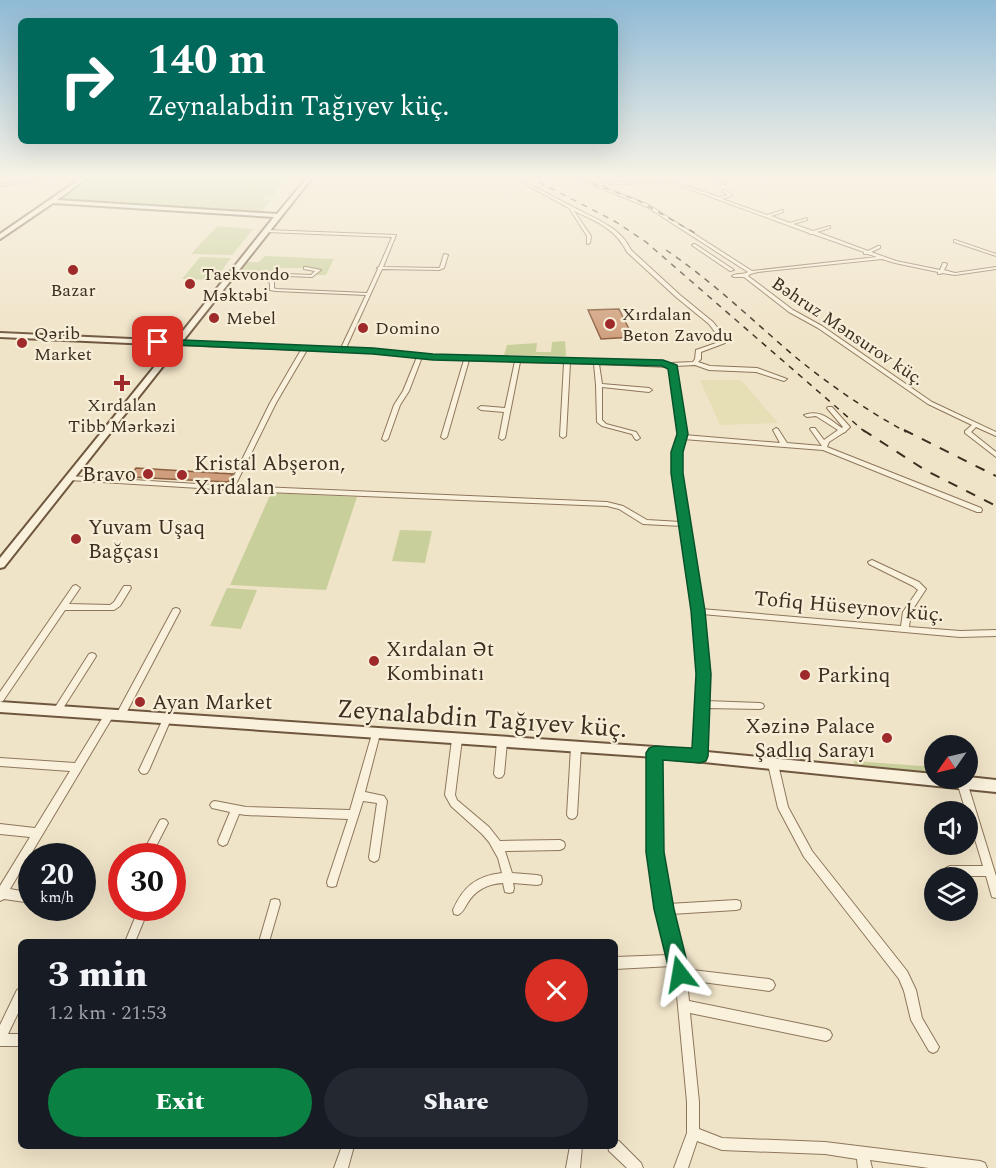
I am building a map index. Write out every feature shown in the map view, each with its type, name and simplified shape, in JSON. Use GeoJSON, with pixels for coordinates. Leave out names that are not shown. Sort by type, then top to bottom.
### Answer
{"type":"FeatureCollection","features":[{"type":"Feature","properties":{"kind":"street"},"geometry":{"type":"LineString","coordinates":[[0,565],[265,234]]}},
{"type":"Feature","properties":{"kind":"street"},"geometry":{"type":"LineString","coordinates":[[343,350],[395,236],[347,234]]}},
{"type":"Feature","properties":{"kind":"street"},"geometry":{"type":"LineString","coordinates":[[587,234],[588,243]]}},
{"type":"Feature","properties":{"kind":"street"},"geometry":{"type":"LineString","coordinates":[[614,234],[627,244],[629,251],[678,296],[711,322],[721,336],[722,343],[698,351],[698,359],[695,363]]}},
{"type":"Feature","properties":{"kind":"street"},"geometry":{"type":"LineString","coordinates":[[691,234],[737,263],[749,274]]}},
{"type":"Feature","properties":{"kind":"street"},"geometry":{"type":"LineString","coordinates":[[812,234],[881,258],[940,273],[960,274],[996,268]]}},
{"type":"Feature","properties":{"kind":"street"},"geometry":{"type":"LineString","coordinates":[[955,241],[996,255]]}},
{"type":"Feature","properties":{"kind":"street"},"geometry":{"type":"LineString","coordinates":[[694,245],[733,273],[749,274]]}},
{"type":"Feature","properties":{"kind":"street"},"geometry":{"type":"LineString","coordinates":[[866,253],[879,247]]}},
{"type":"Feature","properties":{"kind":"street"},"geometry":{"type":"LineString","coordinates":[[379,267],[439,269],[442,268],[446,255]]}},
{"type":"Feature","properties":{"kind":"street","name":"Bəhruz Mənsurov küç."},"geometry":{"type":"LineString","coordinates":[[749,274],[881,258]]}},
{"type":"Feature","properties":{"kind":"street"},"geometry":{"type":"LineString","coordinates":[[723,265],[737,263]]}},
{"type":"Feature","properties":{"kind":"street"},"geometry":{"type":"LineString","coordinates":[[940,273],[945,264]]}},
{"type":"Feature","properties":{"kind":"street"},"geometry":{"type":"LineString","coordinates":[[233,273],[312,276],[319,270],[306,268]]}},
{"type":"Feature","properties":{"kind":"street"},"geometry":{"type":"LineString","coordinates":[[264,274],[264,278],[272,282],[272,288],[276,290],[367,294]]}},
{"type":"Feature","properties":{"kind":"street","name":"Bəhruz Mənsurov küç."},"geometry":{"type":"LineString","coordinates":[[749,274],[791,311],[820,327],[930,403],[996,434]]}},
{"type":"Feature","properties":{"kind":"street"},"geometry":{"type":"LineString","coordinates":[[0,335],[305,348],[467,358],[671,365],[695,363],[709,368],[757,370],[784,379]]}},
{"type":"Feature","properties":{"kind":"street"},"geometry":{"type":"LineString","coordinates":[[231,488],[273,403],[305,348]]}},
{"type":"Feature","properties":{"kind":"street"},"geometry":{"type":"LineString","coordinates":[[385,439],[397,405],[406,391],[420,356]]}},
{"type":"Feature","properties":{"kind":"street"},"geometry":{"type":"LineString","coordinates":[[444,437],[467,358]]}},
{"type":"Feature","properties":{"kind":"street"},"geometry":{"type":"LineString","coordinates":[[502,438],[518,359]]}},
{"type":"Feature","properties":{"kind":"street"},"geometry":{"type":"LineString","coordinates":[[563,436],[567,360]]}},
{"type":"Feature","properties":{"kind":"street"},"geometry":{"type":"LineString","coordinates":[[596,361],[599,421],[604,425],[634,433],[637,438]]}},
{"type":"Feature","properties":{"kind":"street"},"geometry":{"type":"LineString","coordinates":[[671,365],[674,369],[682,437],[677,460],[684,524],[698,611],[703,674],[700,756]]}},
{"type":"Feature","properties":{"kind":"street"},"geometry":{"type":"LineString","coordinates":[[599,385],[649,390]]}},
{"type":"Feature","properties":{"kind":"street"},"geometry":{"type":"LineString","coordinates":[[481,408],[507,410]]}},
{"type":"Feature","properties":{"kind":"street"},"geometry":{"type":"LineString","coordinates":[[824,446],[843,431],[847,424],[830,408]]}},
{"type":"Feature","properties":{"kind":"street"},"geometry":{"type":"LineString","coordinates":[[807,415],[817,414],[843,431]]}},
{"type":"Feature","properties":{"kind":"street"},"geometry":{"type":"LineString","coordinates":[[975,425],[967,432],[996,455]]}},
{"type":"Feature","properties":{"kind":"street"},"geometry":{"type":"LineString","coordinates":[[813,429],[824,446]]}},
{"type":"Feature","properties":{"kind":"street"},"geometry":{"type":"LineString","coordinates":[[776,430],[784,444]]}},
{"type":"Feature","properties":{"kind":"street"},"geometry":{"type":"LineString","coordinates":[[682,437],[824,446],[979,510]]}},
{"type":"Feature","properties":{"kind":"street"},"geometry":{"type":"LineString","coordinates":[[69,478],[231,488],[607,504],[621,507],[645,522],[684,524]]}},
{"type":"Feature","properties":{"kind":"street"},"geometry":{"type":"LineString","coordinates":[[872,562],[922,589],[907,612],[905,629]]}},
{"type":"Feature","properties":{"kind":"street"},"geometry":{"type":"LineString","coordinates":[[0,699],[76,588]]}},
{"type":"Feature","properties":{"kind":"street"},"geometry":{"type":"LineString","coordinates":[[63,607],[111,608],[117,604],[127,588]]}},
{"type":"Feature","properties":{"kind":"street"},"geometry":{"type":"LineString","coordinates":[[18,896],[1,895],[76,767],[114,715],[176,611]]}},
{"type":"Feature","properties":{"kind":"street","name":"Tofiq Hüseynov küç."},"geometry":{"type":"LineString","coordinates":[[698,611],[960,634],[996,633]]}},
{"type":"Feature","properties":{"kind":"street"},"geometry":{"type":"LineString","coordinates":[[57,711],[92,656]]}},
{"type":"Feature","properties":{"kind":"street"},"geometry":{"type":"LineString","coordinates":[[703,704],[759,706]]}},
{"type":"Feature","properties":{"kind":"street","name":"Zeynalabdin Tağıyev küç."},"geometry":{"type":"LineString","coordinates":[[0,707],[700,756],[924,778]]}},
{"type":"Feature","properties":{"kind":"street"},"geometry":{"type":"LineString","coordinates":[[144,770],[167,719]]}},
{"type":"Feature","properties":{"kind":"street"},"geometry":{"type":"LineString","coordinates":[[332,882],[360,796],[376,734]]}},
{"type":"Feature","properties":{"kind":"street"},"geometry":{"type":"LineString","coordinates":[[457,739],[450,795],[454,803],[500,846],[509,882]]}},
{"type":"Feature","properties":{"kind":"street"},"geometry":{"type":"LineString","coordinates":[[499,774],[502,742]]}},
{"type":"Feature","properties":{"kind":"street"},"geometry":{"type":"LineString","coordinates":[[572,815],[576,747]]}},
{"type":"Feature","properties":{"kind":"street"},"geometry":{"type":"LineString","coordinates":[[655,753],[655,852],[664,909],[677,960],[685,1006],[693,1102],[693,1133],[681,1168]]}},
{"type":"Feature","properties":{"kind":"street"},"geometry":{"type":"LineString","coordinates":[[0,762],[76,767]]}},
{"type":"Feature","properties":{"kind":"street"},"geometry":{"type":"LineString","coordinates":[[773,764],[783,808],[808,854],[903,975],[910,990],[917,1020],[933,1047]]}},
{"type":"Feature","properties":{"kind":"street","name":"Zeynalabdin Tağıyev küç."},"geometry":{"type":"LineString","coordinates":[[978,784],[996,786]]}},
{"type":"Feature","properties":{"kind":"street"},"geometry":{"type":"LineString","coordinates":[[964,789],[996,893]]}},
{"type":"Feature","properties":{"kind":"street"},"geometry":{"type":"LineString","coordinates":[[360,796],[382,801],[374,857]]}},
{"type":"Feature","properties":{"kind":"street"},"geometry":{"type":"LineString","coordinates":[[215,805],[236,810],[354,815]]}},
{"type":"Feature","properties":{"kind":"street"},"geometry":{"type":"LineString","coordinates":[[224,841],[236,810]]}},
{"type":"Feature","properties":{"kind":"street"},"geometry":{"type":"LineString","coordinates":[[153,843],[163,823]]}},
{"type":"Feature","properties":{"kind":"street"},"geometry":{"type":"LineString","coordinates":[[0,829],[37,833]]}},
{"type":"Feature","properties":{"kind":"street"},"geometry":{"type":"LineString","coordinates":[[500,846],[560,845]]}},
{"type":"Feature","properties":{"kind":"street"},"geometry":{"type":"LineString","coordinates":[[978,871],[989,871]]}},
{"type":"Feature","properties":{"kind":"street"},"geometry":{"type":"LineString","coordinates":[[458,910],[463,898],[476,884],[537,880]]}},
{"type":"Feature","properties":{"kind":"street"},"geometry":{"type":"LineString","coordinates":[[265,939],[275,904]]}},
{"type":"Feature","properties":{"kind":"street"},"geometry":{"type":"LineString","coordinates":[[664,909],[736,905]]}},
{"type":"Feature","properties":{"kind":"street"},"geometry":{"type":"LineString","coordinates":[[131,939],[139,921]]}},
{"type":"Feature","properties":{"kind":"street"},"geometry":{"type":"LineString","coordinates":[[618,963],[677,960]]}},
{"type":"Feature","properties":{"kind":"street"},"geometry":{"type":"LineString","coordinates":[[680,974],[769,986]]}},
{"type":"Feature","properties":{"kind":"street"},"geometry":{"type":"LineString","coordinates":[[18,1000],[0,1039],[18,1040]]}},
{"type":"Feature","properties":{"kind":"street"},"geometry":{"type":"LineString","coordinates":[[685,1006],[826,1035]]}},
{"type":"Feature","properties":{"kind":"street"},"geometry":{"type":"LineString","coordinates":[[693,1133],[722,1144],[861,1152],[980,1168]]}},
{"type":"Feature","properties":{"kind":"street"},"geometry":{"type":"LineString","coordinates":[[341,1168],[347,1149]]}},
{"type":"Feature","properties":{"kind":"street"},"geometry":{"type":"LineString","coordinates":[[573,1168],[576,1149]]}},
{"type":"Feature","properties":{"kind":"street"},"geometry":{"type":"LineString","coordinates":[[617,1149],[636,1168]]}},
{"type":"Feature","properties":{"kind":"street"},"geometry":{"type":"LineString","coordinates":[[861,1152],[865,1168]]}},
{"type":"Feature","properties":{"kind":"shaded area"},"geometry":{"type":"Polygon","coordinates":[[[700,380],[741,380],[778,423],[720,425],[700,380]]]}},
{"type":"Feature","properties":{"kind":"green space"},"geometry":{"type":"Polygon","coordinates":[[[210,234],[249,234],[232,255],[191,254],[210,234]]]}},
{"type":"Feature","properties":{"kind":"green space"},"geometry":{"type":"Polygon","coordinates":[[[265,256],[334,259],[326,275],[314,275],[316,268],[275,268],[271,273],[239,272],[247,262],[259,262],[265,256]]]}},
{"type":"Feature","properties":{"kind":"green space"},"geometry":{"type":"Polygon","coordinates":[[[200,257],[231,258],[215,280],[182,279],[200,257]]]}},
{"type":"Feature","properties":{"kind":"green space"},"geometry":{"type":"Polygon","coordinates":[[[565,341],[566,356],[504,355],[507,345],[537,343],[536,352],[551,352],[552,342],[565,341]]]}},
{"type":"Feature","properties":{"kind":"green space"},"geometry":{"type":"Polygon","coordinates":[[[271,493],[357,497],[326,590],[230,585],[271,493]]]}},
{"type":"Feature","properties":{"kind":"green space"},"geometry":{"type":"Polygon","coordinates":[[[400,530],[432,531],[425,563],[392,561],[400,530]]]}},
{"type":"Feature","properties":{"kind":"green space"},"geometry":{"type":"Polygon","coordinates":[[[227,588],[257,590],[241,629],[210,626],[227,588]]]}},
{"type":"Feature","properties":{"kind":"green space"},"geometry":{"type":"Polygon","coordinates":[[[854,761],[924,766],[924,771],[855,766],[854,761]]]}},
{"type":"Feature","properties":{"kind":"building","name":"Xırdalan Beton Zavodu"},"geometry":{"type":"Polygon","coordinates":[[[619,309],[633,337],[601,339],[588,310],[619,309]]]}},
{"type":"Feature","properties":{"kind":"building","name":"Kristal Abşeron, Xırdalan"},"geometry":{"type":"Polygon","coordinates":[[[136,468],[233,474],[228,482],[130,477],[136,468]]]}},
{"type":"Feature","properties":{"kind":"railway"},"geometry":{"type":"LineString","coordinates":[[633,234],[646,242],[865,432]]}},
{"type":"Feature","properties":{"kind":"railway"},"geometry":{"type":"LineString","coordinates":[[666,250],[715,287],[820,376],[862,406],[906,432]]}},
{"type":"Feature","properties":{"kind":"railway"},"geometry":{"type":"LineString","coordinates":[[863,430],[925,470],[996,506]]}},
{"type":"Feature","properties":{"kind":"railway"},"geometry":{"type":"LineString","coordinates":[[904,430],[996,476]]}},
{"type":"Feature","properties":{"kind":"place","name":"Bazar"},"geometry":{"type":"Point","coordinates":[73,270]}},
{"type":"Feature","properties":{"kind":"place","name":"Taekvondo Məktəbi"},"geometry":{"type":"Point","coordinates":[190,284]}},
{"type":"Feature","properties":{"kind":"place","name":"Mebel"},"geometry":{"type":"Point","coordinates":[214,318]}},
{"type":"Feature","properties":{"kind":"place","name":"Xırdalan Beton Zavodu"},"geometry":{"type":"Point","coordinates":[610,324]}},
{"type":"Feature","properties":{"kind":"place","name":"Domino"},"geometry":{"type":"Point","coordinates":[363,328]}},
{"type":"Feature","properties":{"kind":"place","name":"Qərib Market"},"geometry":{"type":"Point","coordinates":[22,343]}},
{"type":"Feature","properties":{"kind":"place","name":"Xırdalan Tibb Mərkəzi"},"geometry":{"type":"Point","coordinates":[122,383]}},
{"type":"Feature","properties":{"kind":"place","name":"Bravo"},"geometry":{"type":"Point","coordinates":[148,474]}},
{"type":"Feature","properties":{"kind":"place","name":"Kristal Abşeron, Xırdalan"},"geometry":{"type":"Point","coordinates":[182,475]}},
{"type":"Feature","properties":{"kind":"place","name":"Yuvam Uşaq Bağçası"},"geometry":{"type":"Point","coordinates":[76,539]}},
{"type":"Feature","properties":{"kind":"place","name":"Xırdalan Ət Kombinatı"},"geometry":{"type":"Point","coordinates":[374,661]}},
{"type":"Feature","properties":{"kind":"place","name":"Parkinq"},"geometry":{"type":"Point","coordinates":[805,675]}},
{"type":"Feature","properties":{"kind":"place","name":"Ayan Market"},"geometry":{"type":"Point","coordinates":[140,702]}},
{"type":"Feature","properties":{"kind":"place","name":"Xәzinә Palace Şadlıq Sarayı"},"geometry":{"type":"Point","coordinates":[887,738]}},
{"type":"Feature","properties":{"kind":"route"},"geometry":{"type":"LineString","coordinates":[[158,342],[373,351],[433,357],[663,363],[673,367],[682,434],[677,452],[677,473],[698,611],[703,674],[700,756],[655,753],[655,852],[664,909],[680,974]]}}]}
